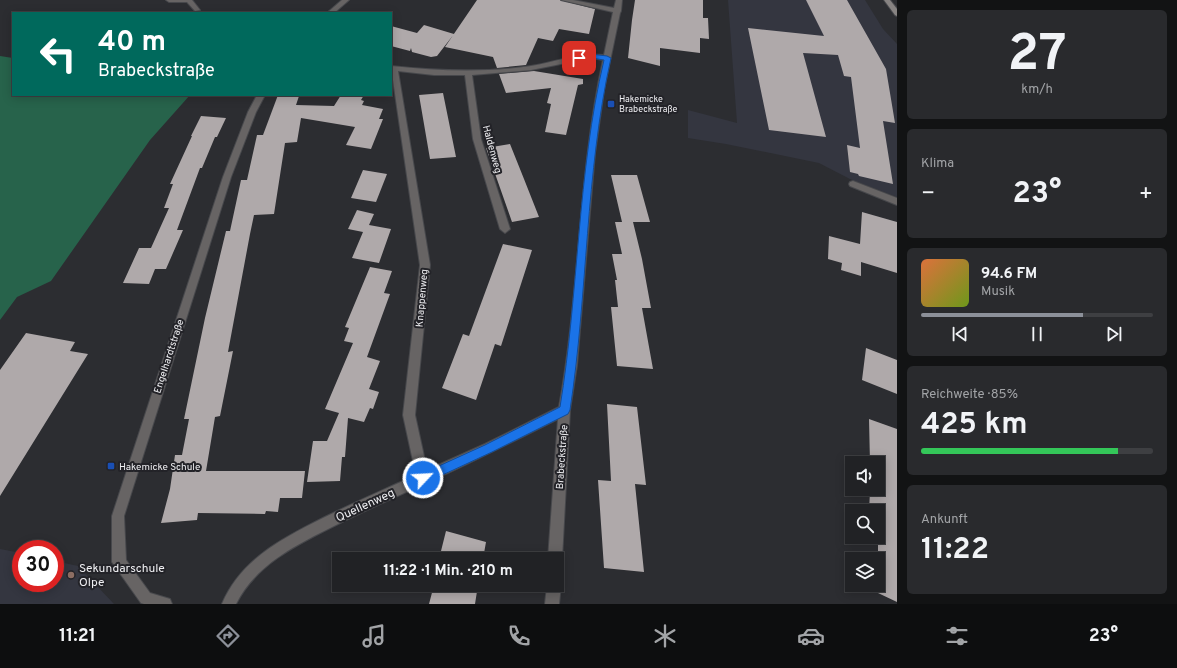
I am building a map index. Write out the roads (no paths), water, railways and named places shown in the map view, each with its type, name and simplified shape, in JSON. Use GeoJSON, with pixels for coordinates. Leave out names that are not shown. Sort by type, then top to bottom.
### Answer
{"type":"FeatureCollection","features":[{"type":"Feature","properties":{"kind":"street"},"geometry":{"type":"LineString","coordinates":[[169,0],[189,0],[197,10]]}},
{"type":"Feature","properties":{"kind":"street"},"geometry":{"type":"LineString","coordinates":[[331,12],[346,0]]}},
{"type":"Feature","properties":{"kind":"street"},"geometry":{"type":"LineString","coordinates":[[564,0],[618,11]]}},
{"type":"Feature","properties":{"kind":"street","name":"Brabeckstraße"},"geometry":{"type":"LineString","coordinates":[[555,552],[564,410],[572,365],[591,153],[600,90],[618,11],[619,0]]}},
{"type":"Feature","properties":{"kind":"street"},"geometry":{"type":"LineString","coordinates":[[887,0],[897,14]]}},
{"type":"Feature","properties":{"kind":"street"},"geometry":{"type":"LineString","coordinates":[[393,68],[434,72],[468,73],[531,68],[591,56],[607,58]]}},
{"type":"Feature","properties":{"kind":"street","name":"Knappenweg"},"geometry":{"type":"LineString","coordinates":[[393,68],[425,265],[409,416],[423,478]]}},
{"type":"Feature","properties":{"kind":"street","name":"Haldenweg"},"geometry":{"type":"LineString","coordinates":[[468,73],[477,139],[505,229]]}},
{"type":"Feature","properties":{"kind":"street","name":"Engelhardtstraße"},"geometry":{"type":"LineString","coordinates":[[164,604],[146,598],[119,562],[118,516],[227,177],[252,112],[260,96]]}},
{"type":"Feature","properties":{"kind":"street"},"geometry":{"type":"LineString","coordinates":[[853,184],[897,202]]}},
{"type":"Feature","properties":{"kind":"street","name":"Quellenweg"},"geometry":{"type":"LineString","coordinates":[[229,604],[234,594],[247,576],[263,561],[287,543],[343,515],[489,448],[564,410]]}},
{"type":"Feature","properties":{"kind":"street"},"geometry":{"type":"LineString","coordinates":[[552,604],[553,592]]}},
{"type":"Feature","properties":{"kind":"place","name":"Hakemicke Brabeckstraße"},"geometry":{"type":"Point","coordinates":[611,104]}},
{"type":"Feature","properties":{"kind":"place","name":"Hakemicke Schule"},"geometry":{"type":"Point","coordinates":[111,466]}},
{"type":"Feature","properties":{"kind":"place","name":"Sekundarschule Olpe"},"geometry":{"type":"Point","coordinates":[71,575]}}]}
